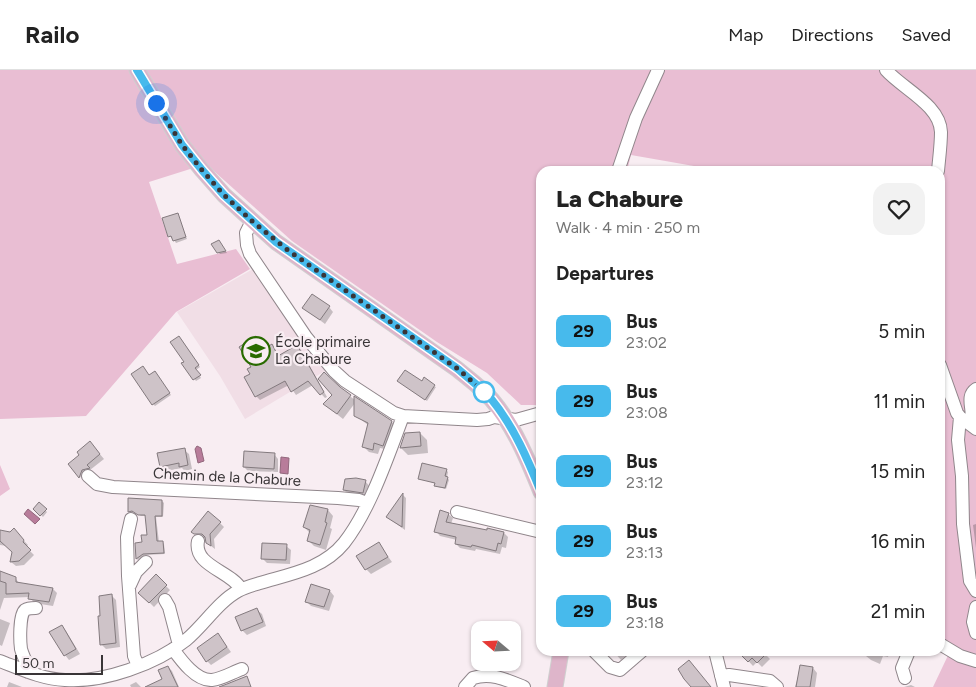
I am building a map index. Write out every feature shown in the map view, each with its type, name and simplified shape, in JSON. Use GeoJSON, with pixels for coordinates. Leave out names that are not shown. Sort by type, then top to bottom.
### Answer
{"type":"FeatureCollection","features":[{"type":"Feature","properties":{"kind":"main road"},"geometry":{"type":"LineString","coordinates":[[138,70],[182,145],[224,195],[289,251],[458,369],[486,394],[505,418],[519,442],[536,481]]}},
{"type":"Feature","properties":{"kind":"main road"},"geometry":{"type":"LineString","coordinates":[[555,687],[560,656]]}},
{"type":"Feature","properties":{"kind":"street"},"geometry":{"type":"LineString","coordinates":[[620,166],[636,118],[658,70]]}},
{"type":"Feature","properties":{"kind":"street"},"geometry":{"type":"LineString","coordinates":[[886,70],[895,80],[927,104],[934,112],[941,132],[938,166]]}},
{"type":"Feature","properties":{"kind":"street"},"geometry":{"type":"LineString","coordinates":[[252,221],[246,233],[247,244],[255,262],[306,337],[334,371],[345,381],[394,413],[403,416],[446,419],[488,419],[494,416],[516,420],[536,415]]}},
{"type":"Feature","properties":{"kind":"street"},"geometry":{"type":"LineString","coordinates":[[945,382],[969,423]]}},
{"type":"Feature","properties":{"kind":"street"},"geometry":{"type":"LineString","coordinates":[[976,389],[971,393],[970,397],[973,418],[958,433],[962,476],[963,524],[970,580],[976,591]]}},
{"type":"Feature","properties":{"kind":"street"},"geometry":{"type":"LineString","coordinates":[[0,661],[28,672],[64,680],[85,680],[113,674],[138,666],[176,647],[241,589],[314,567],[330,558],[344,543],[357,523],[403,416]]}},
{"type":"Feature","properties":{"kind":"street","name":"Chemin de la Chabure"},"geometry":{"type":"LineString","coordinates":[[88,476],[97,484],[114,487],[338,498],[359,500],[367,503]]}},
{"type":"Feature","properties":{"kind":"street"},"geometry":{"type":"LineString","coordinates":[[457,512],[536,531]]}},
{"type":"Feature","properties":{"kind":"street"},"geometry":{"type":"LineString","coordinates":[[131,519],[127,537],[129,582],[134,656],[138,666]]}},
{"type":"Feature","properties":{"kind":"street"},"geometry":{"type":"LineString","coordinates":[[198,540],[197,548],[201,558],[235,582],[241,589]]}},
{"type":"Feature","properties":{"kind":"street"},"geometry":{"type":"LineString","coordinates":[[129,582],[146,562]]}},
{"type":"Feature","properties":{"kind":"street"},"geometry":{"type":"LineString","coordinates":[[165,600],[169,607],[176,647],[195,673],[205,679],[216,679],[242,669]]}},
{"type":"Feature","properties":{"kind":"street"},"geometry":{"type":"LineString","coordinates":[[976,607],[973,622],[976,632]]}},
{"type":"Feature","properties":{"kind":"street"},"geometry":{"type":"LineString","coordinates":[[28,672],[27,664],[21,651],[21,619],[24,610],[36,608]]}},
{"type":"Feature","properties":{"kind":"street"},"geometry":{"type":"LineString","coordinates":[[945,647],[960,656],[976,661]]}},
{"type":"Feature","properties":{"kind":"street"},"geometry":{"type":"LineString","coordinates":[[599,656],[610,667],[620,670],[636,656]]}},
{"type":"Feature","properties":{"kind":"street"},"geometry":{"type":"LineString","coordinates":[[715,656],[723,682]]}},
{"type":"Feature","properties":{"kind":"street"},"geometry":{"type":"LineString","coordinates":[[905,678],[902,668],[906,656]]}},
{"type":"Feature","properties":{"kind":"street"},"geometry":{"type":"LineString","coordinates":[[466,687],[473,678],[491,675],[524,687]]}},
{"type":"Feature","properties":{"kind":"street"},"geometry":{"type":"LineString","coordinates":[[723,682],[729,675],[770,681],[777,687]]}},
{"type":"Feature","properties":{"kind":"shaded area"},"geometry":{"type":"Polygon","coordinates":[[[0,70],[976,70],[976,687],[933,687],[952,647],[945,642],[945,166],[694,166],[631,155],[628,166],[536,166],[536,405],[521,405],[487,373],[437,342],[292,241],[206,164],[149,182],[177,264],[236,249],[250,269],[176,312],[86,416],[0,419],[0,70]]]}},
{"type":"Feature","properties":{"kind":"shaded area","name":"École primaire La Chabure"},"geometry":{"type":"Polygon","coordinates":[[[253,269],[325,371],[245,419],[220,376],[177,312],[253,269]]]}},
{"type":"Feature","properties":{"kind":"shaded area"},"geometry":{"type":"Polygon","coordinates":[[[197,446],[201,448],[204,461],[198,463],[195,449],[197,446]]]}},
{"type":"Feature","properties":{"kind":"shaded area"},"geometry":{"type":"Polygon","coordinates":[[[281,457],[289,458],[288,474],[280,473],[281,457]]]}},
{"type":"Feature","properties":{"kind":"shaded area"},"geometry":{"type":"Polygon","coordinates":[[[0,465],[10,489],[0,496],[0,465]]]}},
{"type":"Feature","properties":{"kind":"shaded area"},"geometry":{"type":"Polygon","coordinates":[[[28,509],[40,519],[35,524],[24,514],[28,509]]]}},
{"type":"Feature","properties":{"kind":"building"},"geometry":{"type":"Polygon","coordinates":[[[178,213],[186,237],[173,241],[171,236],[168,237],[162,218],[178,213]]]}},
{"type":"Feature","properties":{"kind":"building"},"geometry":{"type":"Polygon","coordinates":[[[219,240],[226,251],[217,253],[211,244],[219,240]]]}},
{"type":"Feature","properties":{"kind":"building"},"geometry":{"type":"Polygon","coordinates":[[[312,294],[330,306],[320,320],[302,308],[312,294]]]}},
{"type":"Feature","properties":{"kind":"building"},"geometry":{"type":"Polygon","coordinates":[[[179,336],[199,365],[195,368],[201,375],[193,380],[181,363],[184,362],[170,342],[179,336]]]}},
{"type":"Feature","properties":{"kind":"building"},"geometry":{"type":"Polygon","coordinates":[[[256,336],[264,349],[272,344],[278,356],[297,345],[324,392],[320,395],[308,381],[291,392],[285,381],[255,397],[244,377],[250,374],[247,369],[251,367],[239,347],[256,336]]]}},
{"type":"Feature","properties":{"kind":"building"},"geometry":{"type":"Polygon","coordinates":[[[143,366],[149,375],[155,371],[170,393],[152,405],[131,374],[143,366]]]}},
{"type":"Feature","properties":{"kind":"building"},"geometry":{"type":"Polygon","coordinates":[[[405,370],[422,381],[424,377],[435,385],[425,400],[397,381],[405,370]]]}},
{"type":"Feature","properties":{"kind":"building"},"geometry":{"type":"Polygon","coordinates":[[[324,372],[351,395],[337,414],[323,404],[332,395],[318,379],[324,372]]]}},
{"type":"Feature","properties":{"kind":"building"},"geometry":{"type":"Polygon","coordinates":[[[354,396],[392,421],[383,446],[374,443],[373,450],[362,447],[368,423],[354,416],[354,396]]]}},
{"type":"Feature","properties":{"kind":"building"},"geometry":{"type":"Polygon","coordinates":[[[420,432],[421,446],[400,448],[405,433],[420,432]]]}},
{"type":"Feature","properties":{"kind":"building"},"geometry":{"type":"Polygon","coordinates":[[[90,441],[100,454],[87,465],[90,468],[82,470],[79,478],[68,464],[79,455],[77,452],[90,441]]]}},
{"type":"Feature","properties":{"kind":"building"},"geometry":{"type":"Polygon","coordinates":[[[185,448],[188,465],[179,467],[179,463],[160,467],[157,453],[185,448]]]}},
{"type":"Feature","properties":{"kind":"building"},"geometry":{"type":"Polygon","coordinates":[[[244,451],[275,453],[274,469],[243,467],[244,451]]]}},
{"type":"Feature","properties":{"kind":"building"},"geometry":{"type":"Polygon","coordinates":[[[422,463],[447,469],[445,476],[448,477],[445,488],[434,486],[435,483],[418,479],[422,463]]]}},
{"type":"Feature","properties":{"kind":"building"},"geometry":{"type":"Polygon","coordinates":[[[356,478],[366,480],[363,493],[343,490],[345,479],[356,478]]]}},
{"type":"Feature","properties":{"kind":"building"},"geometry":{"type":"Polygon","coordinates":[[[403,493],[402,527],[386,517],[403,493]]]}},
{"type":"Feature","properties":{"kind":"building"},"geometry":{"type":"Polygon","coordinates":[[[128,498],[162,500],[162,516],[155,516],[157,541],[163,541],[164,553],[143,554],[136,559],[135,543],[142,542],[141,535],[147,535],[145,515],[138,515],[132,511],[128,512],[128,498]]]}},
{"type":"Feature","properties":{"kind":"building"},"geometry":{"type":"Polygon","coordinates":[[[39,502],[47,509],[40,516],[33,509],[39,502]]]}},
{"type":"Feature","properties":{"kind":"building"},"geometry":{"type":"Polygon","coordinates":[[[310,505],[328,509],[325,522],[327,523],[320,545],[307,541],[310,530],[303,527],[310,505]]]}},
{"type":"Feature","properties":{"kind":"building"},"geometry":{"type":"Polygon","coordinates":[[[440,510],[449,513],[446,522],[504,532],[501,544],[498,543],[496,551],[472,545],[471,547],[455,544],[456,537],[434,532],[440,510]]]}},
{"type":"Feature","properties":{"kind":"building"},"geometry":{"type":"Polygon","coordinates":[[[208,511],[221,522],[210,534],[211,546],[206,543],[205,537],[202,534],[191,532],[208,511]]]}},
{"type":"Feature","properties":{"kind":"building"},"geometry":{"type":"Polygon","coordinates":[[[14,528],[31,550],[19,561],[10,562],[12,552],[0,541],[0,530],[10,532],[14,528]]]}},
{"type":"Feature","properties":{"kind":"building"},"geometry":{"type":"Polygon","coordinates":[[[379,542],[388,557],[365,570],[356,556],[379,542]]]}},
{"type":"Feature","properties":{"kind":"building"},"geometry":{"type":"Polygon","coordinates":[[[262,543],[287,544],[286,560],[261,559],[262,543]]]}},
{"type":"Feature","properties":{"kind":"building"},"geometry":{"type":"Polygon","coordinates":[[[0,571],[16,577],[16,582],[53,588],[49,602],[28,599],[29,593],[6,594],[6,583],[0,581],[0,571]]]}},
{"type":"Feature","properties":{"kind":"building"},"geometry":{"type":"Polygon","coordinates":[[[156,574],[167,585],[149,603],[138,593],[156,574]]]}},
{"type":"Feature","properties":{"kind":"building"},"geometry":{"type":"Polygon","coordinates":[[[311,584],[330,590],[324,607],[305,602],[311,584]]]}},
{"type":"Feature","properties":{"kind":"building"},"geometry":{"type":"Polygon","coordinates":[[[112,594],[116,643],[100,645],[99,596],[112,594]]]}},
{"type":"Feature","properties":{"kind":"building"},"geometry":{"type":"Polygon","coordinates":[[[257,608],[263,622],[241,631],[235,617],[257,608]]]}},
{"type":"Feature","properties":{"kind":"building"},"geometry":{"type":"Polygon","coordinates":[[[62,625],[76,649],[64,656],[49,632],[62,625]]]}},
{"type":"Feature","properties":{"kind":"building"},"geometry":{"type":"Polygon","coordinates":[[[218,633],[227,647],[206,662],[197,648],[218,633]]]}},
{"type":"Feature","properties":{"kind":"building"},"geometry":{"type":"Polygon","coordinates":[[[742,656],[764,656],[757,663],[752,658],[748,662],[742,656]]]}},
{"type":"Feature","properties":{"kind":"building"},"geometry":{"type":"Polygon","coordinates":[[[689,660],[711,687],[691,687],[684,679],[678,669],[689,660]]]}},
{"type":"Feature","properties":{"kind":"building"},"geometry":{"type":"Polygon","coordinates":[[[800,665],[813,667],[810,687],[796,687],[800,665]]]}},
{"type":"Feature","properties":{"kind":"building"},"geometry":{"type":"Polygon","coordinates":[[[168,666],[178,687],[145,687],[162,679],[158,670],[168,666]]]}},
{"type":"Feature","properties":{"kind":"building"},"geometry":{"type":"Polygon","coordinates":[[[247,676],[251,687],[219,687],[227,684],[247,676]]]}},
{"type":"Feature","properties":{"kind":"bus line","name":"29"},"geometry":{"type":"LineString","coordinates":[[137,70],[182,145],[224,195],[276,242],[458,369],[480,388],[492,400],[505,418],[519,442],[536,480]]}},
{"type":"Feature","properties":{"kind":"place","name":"École primaire La Chabure"},"geometry":{"type":"Point","coordinates":[256,351]}},
{"type":"Feature","properties":{"kind":"route"},"geometry":{"type":"LineString","coordinates":[[156,103],[182,145],[202,170],[224,195],[252,221],[276,242],[458,369],[484,392]]}}]}
